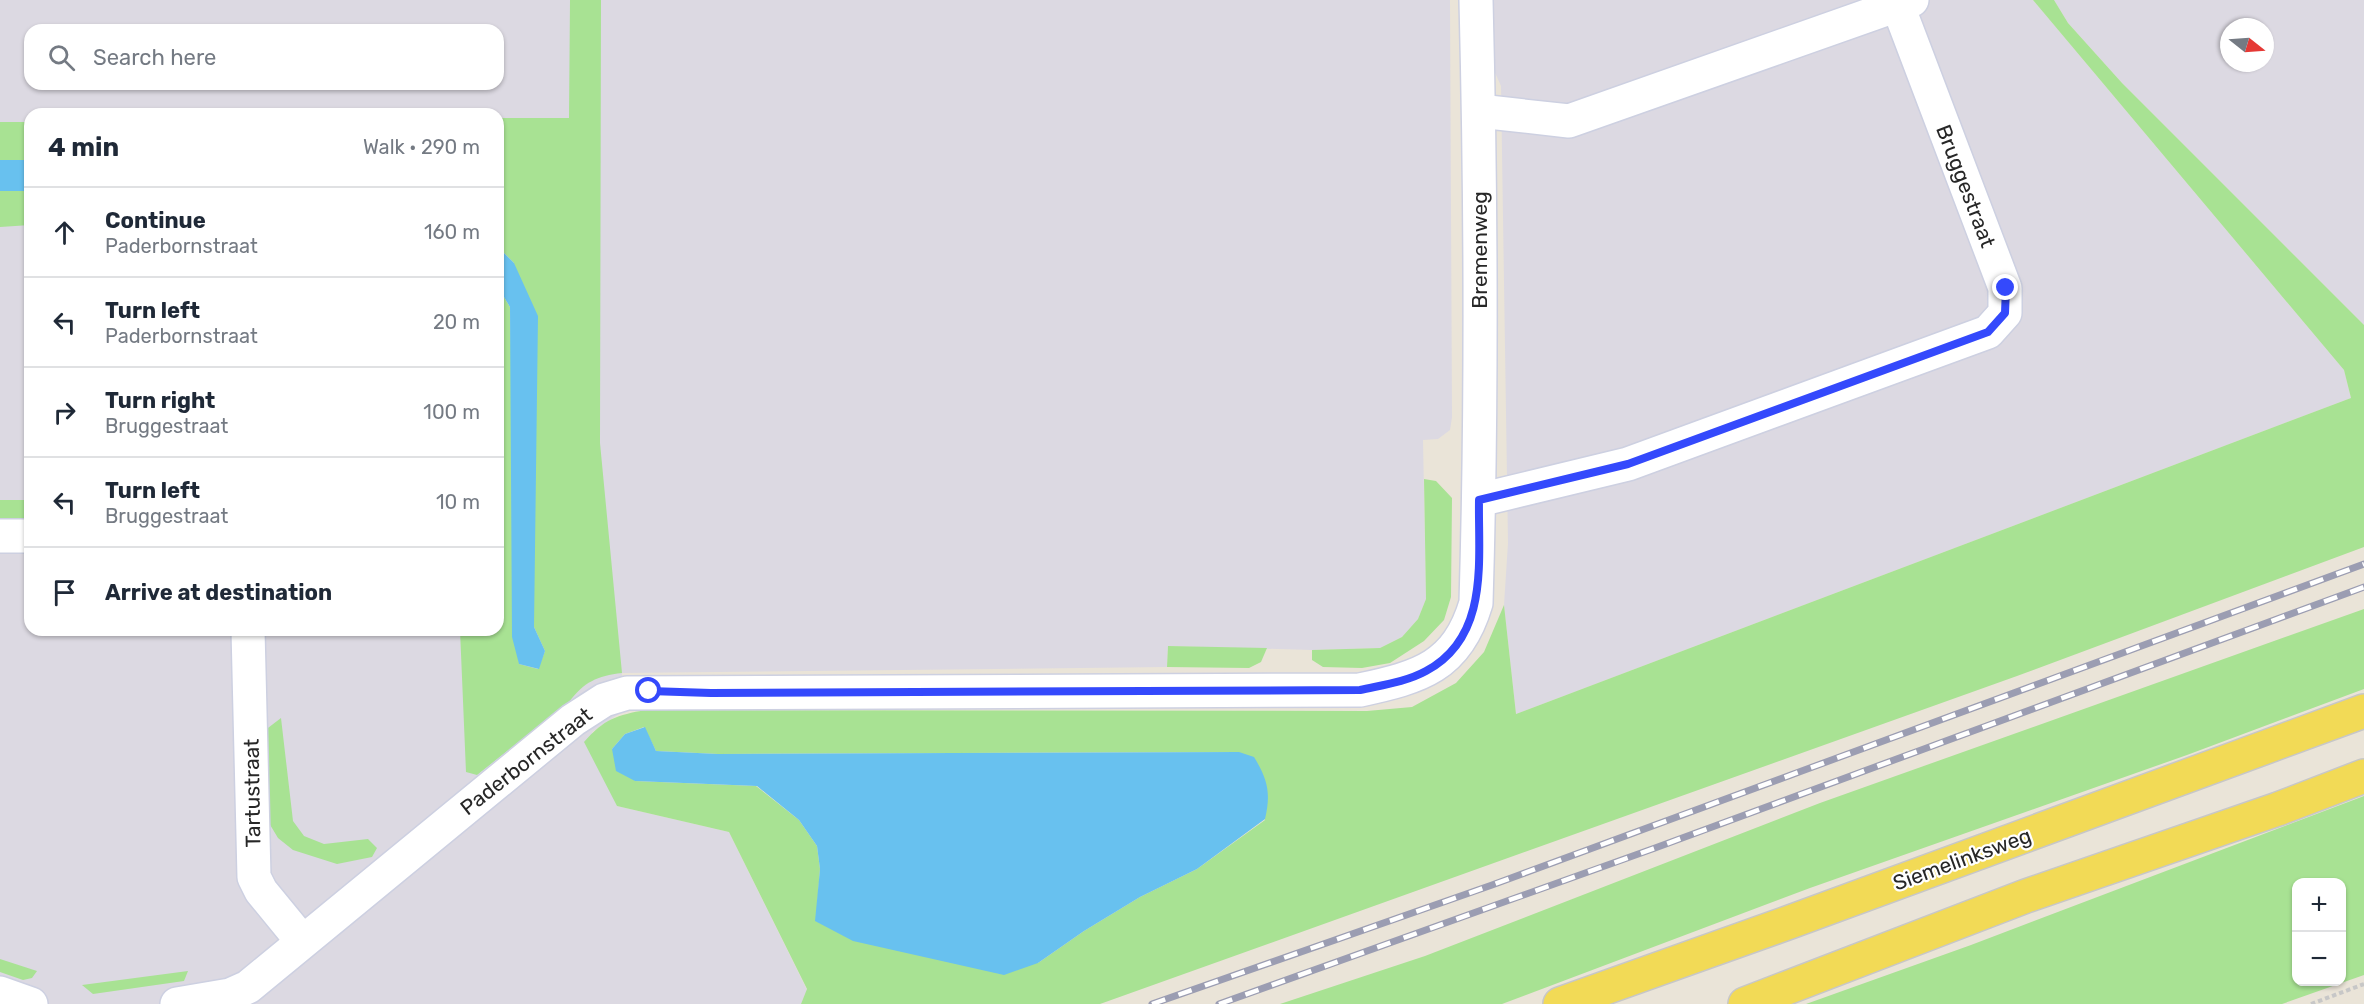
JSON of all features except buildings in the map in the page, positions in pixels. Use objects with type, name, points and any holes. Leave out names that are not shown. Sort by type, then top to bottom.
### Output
[{"type":"main road","name":"Siemelinksweg","points":[[1560,1004],[2364,711]]},
{"type":"main road","points":[[1745,1004],[2026,896],[2278,809],[2364,776]]},
{"type":"street","name":"Bremenweg","points":[[1476,0],[1479,111],[1479,500]]},
{"type":"street","name":"Bruggestraat","points":[[1479,111],[1569,121],[1905,3],[2006,288],[2005,313],[1988,332],[1628,464],[1479,500]]},
{"type":"street","name":"Paderbornstraat","points":[[177,1004],[230,995],[248,987],[573,720],[604,700],[627,693],[1360,690],[1394,683],[1426,671],[1453,651],[1469,625],[1476,603],[1479,500]]},
{"type":"street","points":[[0,536],[24,536]]},
{"type":"street","name":"Tartustraat","points":[[248,636],[254,877],[261,891],[302,941]]},
{"type":"street","points":[[0,993],[31,1004]]},
{"type":"path","points":[[2311,1004],[2364,984]]},
{"type":"shaded area","points":[[0,0],[1450,0],[1452,417],[1450,430],[1438,439],[1423,440],[1426,599],[1418,619],[1402,637],[1380,648],[1312,650],[1168,646],[1167,667],[622,673],[619,714],[592,732],[617,806],[729,832],[807,990],[801,1004],[0,1004]]},
{"type":"shaded area","points":[[1492,0],[2033,0],[2344,370],[2351,398],[1516,714],[1504,605],[1508,543],[1501,86],[1493,68]]},
{"type":"shaded area","points":[[2054,0],[2364,0],[2364,325],[2122,83],[2068,23]]},
{"type":"green space","points":[[570,0],[601,0],[600,443],[622,673],[598,678],[580,689],[569,702],[477,775],[466,772],[460,636],[504,636],[504,297],[510,307],[519,664],[538,669],[545,651],[534,627],[514,263],[504,253],[504,118],[569,118]]},
{"type":"green space","points":[[2033,0],[2054,0],[2068,23],[2122,83],[2364,325],[2364,547],[2017,676],[1100,1004],[801,1004],[807,989],[729,832],[617,806],[584,742],[598,728],[612,719],[646,710],[1367,711],[1412,707],[1456,683],[1484,652],[1504,605],[1516,714],[2351,398],[2344,370]],"holes":[[[644,727],[656,751],[718,754],[1239,752],[1265,820],[1197,869],[1140,897],[1084,931],[1038,963],[816,921],[820,869],[817,846],[799,820],[756,786],[635,781],[612,749],[625,734]]]},
{"type":"green space","points":[[0,122],[24,122],[24,160],[0,160]]},
{"type":"green space","points":[[0,191],[24,191],[24,225],[0,227]]},
{"type":"green space","points":[[1424,479],[1436,481],[1452,498],[1451,597],[1444,620],[1424,641],[1390,663],[1362,668],[1323,667],[1312,660],[1312,650],[1380,648],[1402,637],[1418,619],[1426,599]]},
{"type":"green space","points":[[0,500],[24,500],[24,519],[0,519]]},
{"type":"green space","points":[[2364,609],[2364,689],[2187,755],[1810,888],[1502,1004],[1280,1004],[1425,956],[1820,803]]},
{"type":"green space","points":[[1168,646],[1267,648],[1261,662],[1249,668],[1167,667]]},
{"type":"green space","points":[[281,718],[293,821],[304,836],[324,844],[368,839],[377,848],[372,857],[337,864],[293,850],[278,838],[266,818],[264,731]]},
{"type":"green space","points":[[2364,796],[2364,975],[2346,981],[2346,878],[2292,878],[2292,986],[2333,986],[2282,1004],[1806,1004],[1971,945]]},
{"type":"green space","points":[[0,959],[37,971],[32,978],[23,980],[0,972]]},
{"type":"green space","points":[[188,971],[184,981],[93,994],[82,985]]},
{"type":"water","points":[[0,160],[24,160],[24,191],[0,191]]},
{"type":"water","points":[[504,253],[514,263],[538,316],[534,627],[545,651],[539,669],[519,664],[512,637],[510,307],[504,297]]},
{"type":"water","points":[[645,727],[656,751],[718,754],[1239,752],[1254,757],[1262,773],[1268,794],[1267,810],[1265,819],[1197,869],[1140,897],[1084,931],[1038,963],[1004,975],[853,941],[815,921],[820,869],[817,846],[799,820],[757,786],[635,781],[616,771],[612,749],[625,734]]},
{"type":"railway","points":[[1152,1004],[1492,885],[2364,564]]},
{"type":"railway","points":[[1219,1004],[1655,848],[2364,587]]},
{"type":"route","points":[[649,691],[711,693],[1360,690],[1394,683],[1426,671],[1453,651],[1469,625],[1476,603],[1479,500],[1628,464],[1988,332],[2005,313],[2006,288]]}]
